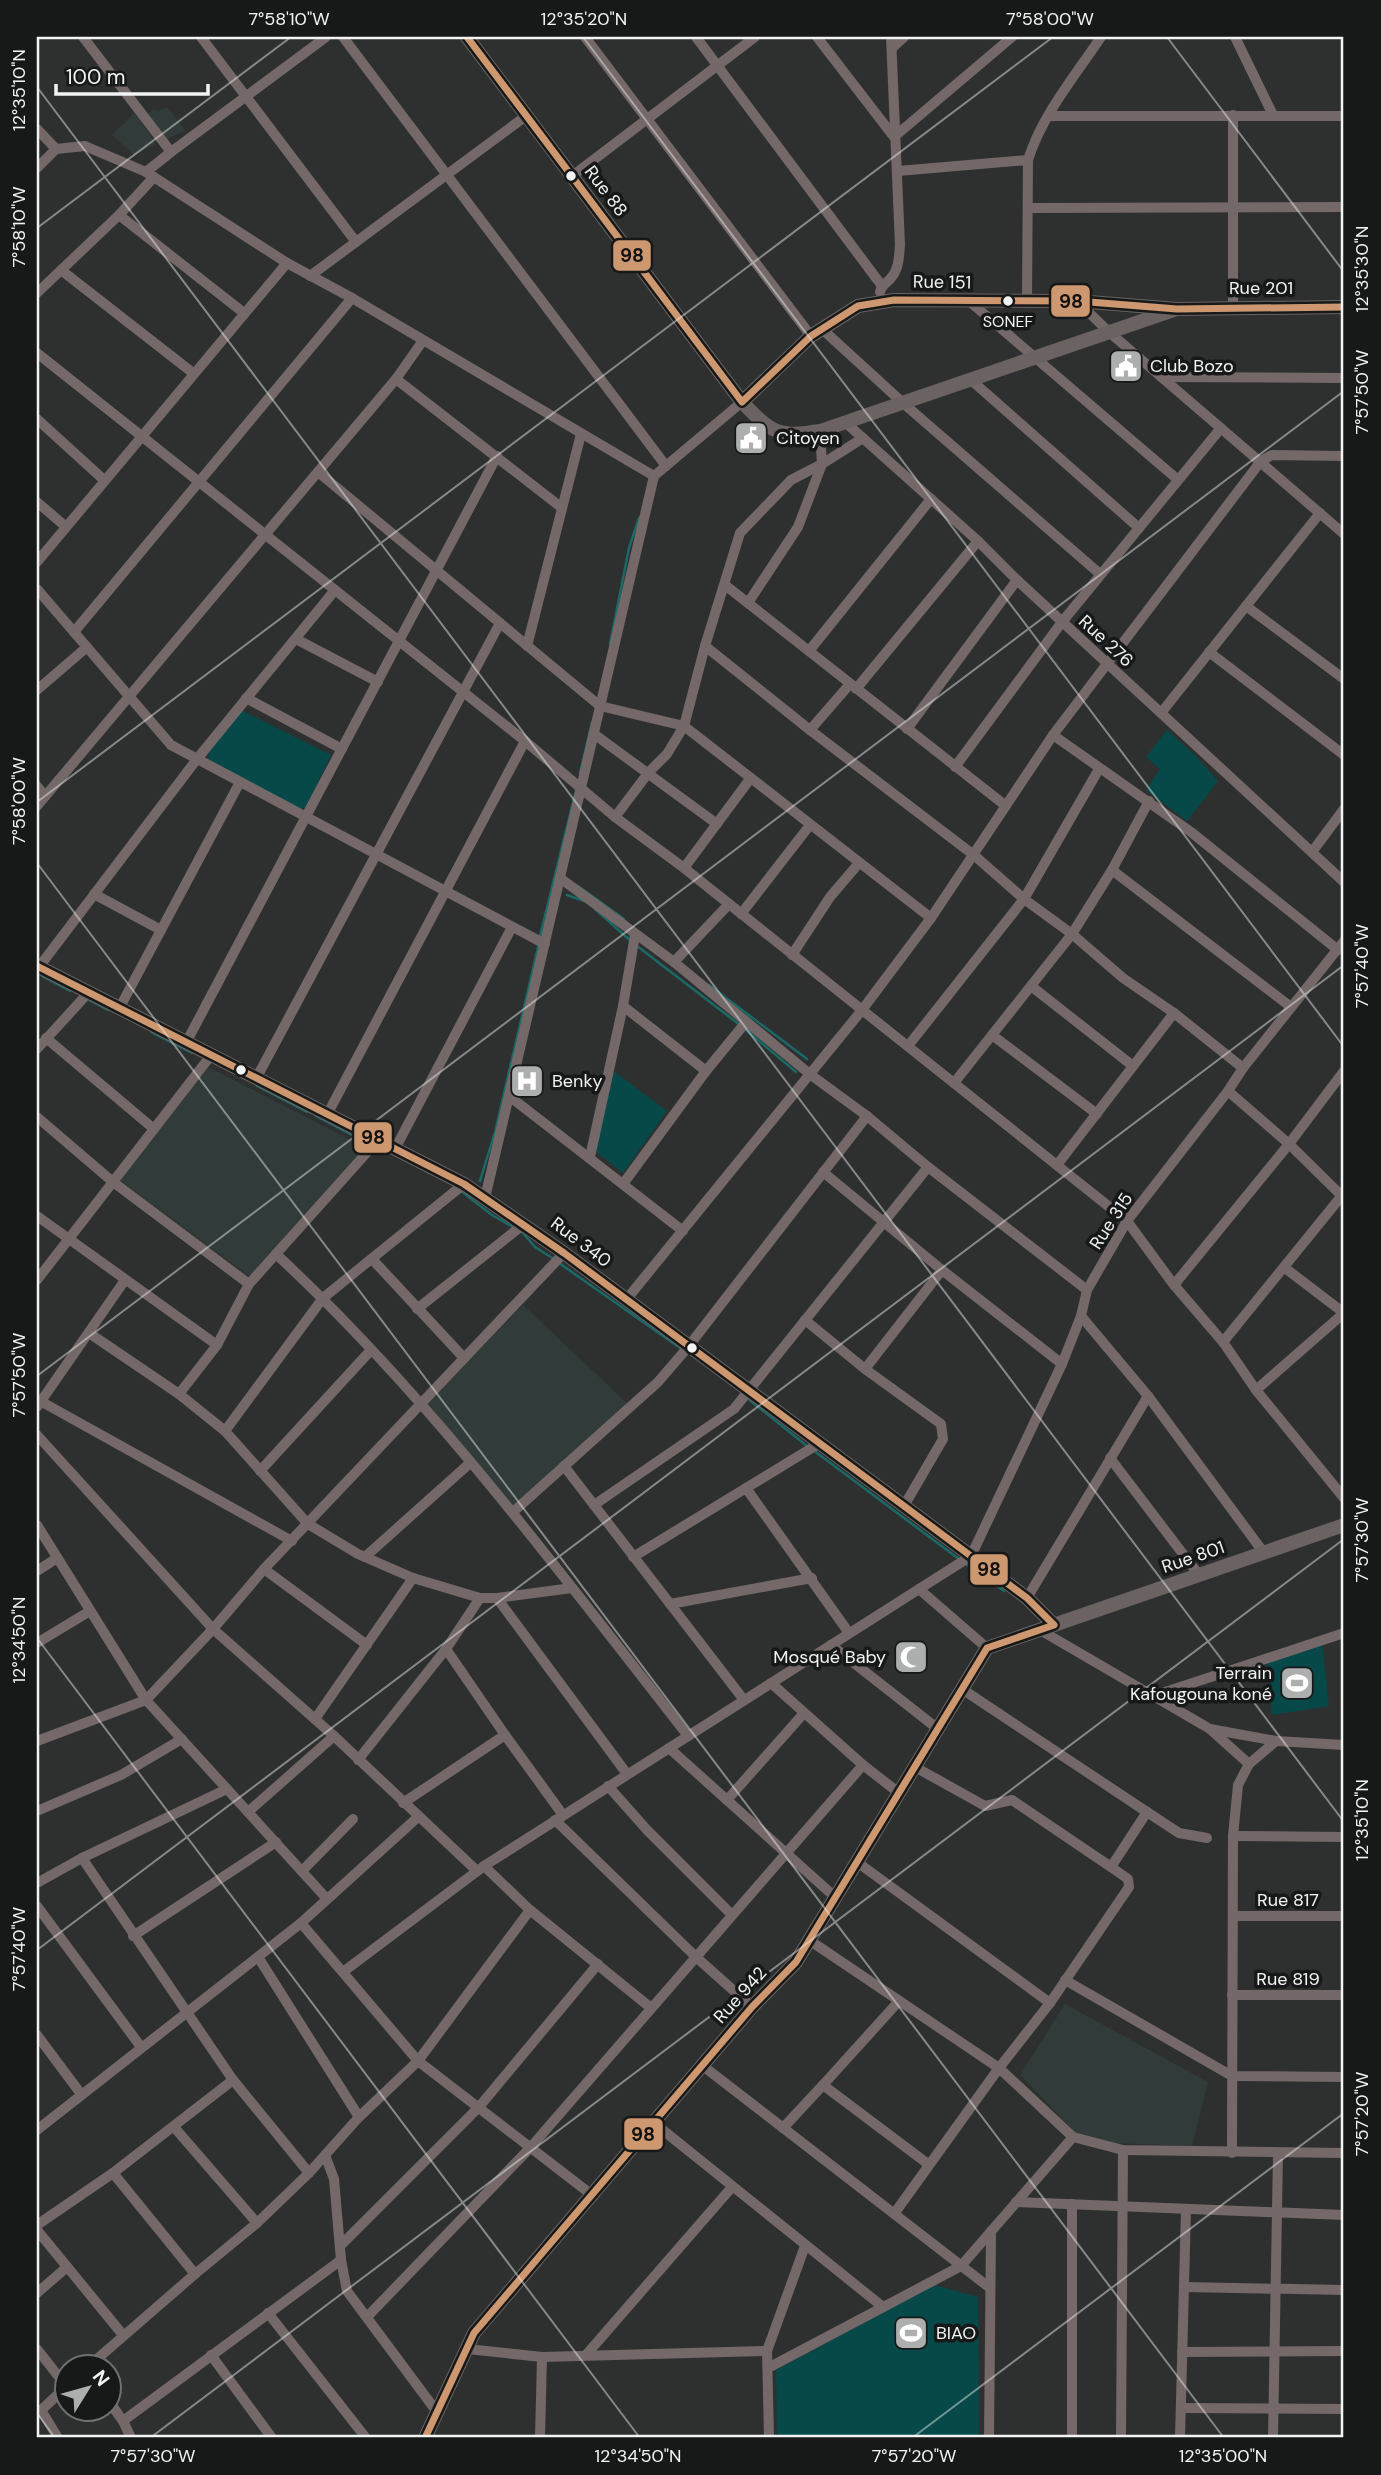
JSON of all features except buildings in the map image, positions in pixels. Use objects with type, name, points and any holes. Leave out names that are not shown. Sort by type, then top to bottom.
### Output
[{"type":"street","points":[[83,37],[171,152]]},
{"type":"street","points":[[201,37],[356,242]]},
{"type":"street","points":[[37,293],[119,215],[171,152],[326,37]]},
{"type":"street","points":[[343,37],[666,466]]},
{"type":"street","name":"Rue 88","points":[[467,37],[742,402],[765,427],[794,435],[820,431],[1177,309]]},
{"type":"street","points":[[585,37],[816,332],[903,402],[1100,574]]},
{"type":"street","points":[[695,37],[882,286]]},
{"type":"street","points":[[571,177],[755,37]]},
{"type":"street","points":[[817,37],[894,137]]},
{"type":"street","points":[[878,303],[882,286],[891,279],[898,266],[898,171],[894,137],[891,42],[904,37]]},
{"type":"street","points":[[894,137],[1012,37]]},
{"type":"street","points":[[1027,302],[1028,160],[1033,142],[1101,37]]},
{"type":"street","points":[[1235,37],[1273,115]]},
{"type":"street","points":[[1233,115],[1233,307]]},
{"type":"street","points":[[310,276],[526,116]]},
{"type":"street","points":[[1049,116],[1344,116]]},
{"type":"street","points":[[37,129],[56,149]]},
{"type":"street","points":[[37,169],[56,149],[85,146],[150,175],[287,263],[352,298],[422,342],[654,476]]},
{"type":"street","points":[[898,171],[1028,160]]},
{"type":"street","points":[[1028,208],[1344,207]]},
{"type":"street","points":[[119,215],[244,313]]},
{"type":"street","points":[[37,562],[287,263]]},
{"type":"street","points":[[61,270],[193,373]]},
{"type":"street","points":[[74,632],[352,298]]},
{"type":"street","name":"Rue 151","points":[[742,402],[816,332],[858,306],[894,300],[1077,301],[1177,309]]},
{"type":"street","points":[[969,301],[1177,480]]},
{"type":"street","points":[[1077,301],[1109,332],[1344,534]]},
{"type":"street","name":"Rue 201","points":[[1177,309],[1344,307]]},
{"type":"street","points":[[37,806],[396,379],[422,342]]},
{"type":"street","points":[[37,353],[525,741],[615,817],[684,868],[1127,1221],[1174,1285],[1223,1342],[1256,1390],[1344,1498]]},
{"type":"street","points":[[1161,377],[1344,378]]},
{"type":"street","points":[[396,379],[562,508]]},
{"type":"street","points":[[971,380],[1139,527]]},
{"type":"street","points":[[485,1198],[654,476],[742,402]]},
{"type":"street","points":[[37,419],[103,480]]},
{"type":"street","name":"Rue 276","points":[[846,423],[978,541],[1344,882]]},
{"type":"street","points":[[955,767],[1062,622],[1221,428]]},
{"type":"street","points":[[748,603],[798,527],[822,464],[820,431]]},
{"type":"street","points":[[527,646],[582,434]]},
{"type":"street","points":[[615,817],[649,772],[667,754],[684,726],[705,646],[740,533],[792,480],[863,438]]},
{"type":"street","points":[[626,1300],[862,1010],[975,856],[1053,735],[1261,461],[1272,455],[1344,456]]},
{"type":"street","points":[[187,1041],[497,456]]},
{"type":"street","points":[[318,472],[600,706],[684,726],[931,918]]},
{"type":"street","points":[[809,652],[931,499]]},
{"type":"street","points":[[37,502],[65,526]]},
{"type":"street","points":[[1161,713],[1320,513]]},
{"type":"street","points":[[810,730],[853,687],[978,541]]},
{"type":"street","points":[[906,729],[1017,580]]},
{"type":"street","points":[[725,585],[1006,806]]},
{"type":"street","points":[[37,589],[171,745],[545,944]]},
{"type":"street","points":[[38,966],[197,759],[335,590]]},
{"type":"street","points":[[1246,606],[1344,679]]},
{"type":"street","points":[[257,1077],[499,623]]},
{"type":"street","points":[[296,639],[377,682]]},
{"type":"street","points":[[705,646],[975,856],[1024,900],[1072,934],[1123,978],[1174,1013],[1243,1068]]},
{"type":"street","points":[[37,690],[87,647]]},
{"type":"street","points":[[1209,652],[1344,755]]},
{"type":"street","points":[[246,698],[342,749]]},
{"type":"street","points":[[594,734],[717,824]]},
{"type":"street","points":[[1053,735],[1149,801],[1341,946]]},
{"type":"street","points":[[328,1112],[525,741]]},
{"type":"street","points":[[908,1046],[1024,900],[1099,769]]},
{"type":"street","points":[[684,868],[750,779]]},
{"type":"street","points":[[120,1007],[240,782]]},
{"type":"street","points":[[37,786],[45,796]]},
{"type":"street","points":[[954,1083],[1072,934],[1112,870],[1149,801]]},
{"type":"street","points":[[1312,852],[1344,809]]},
{"type":"street","points":[[741,914],[810,824]]},
{"type":"street","points":[[792,954],[830,897],[859,863]]},
{"type":"street","points":[[1112,870],[1291,1007]]},
{"type":"street","points":[[560,878],[674,962],[811,1075],[1087,1290]]},
{"type":"street","points":[[94,894],[161,930]]},
{"type":"street","points":[[674,962],[729,904]]},
{"type":"street","points":[[396,1147],[512,927]]},
{"type":"street","points":[[590,1157],[623,1006],[635,935]]},
{"type":"street","name":"Rue 315","points":[[971,1556],[1062,1364],[1081,1316],[1087,1290],[1127,1221],[1243,1068],[1341,946]]},
{"type":"street","name":"Rue 340","points":[[38,966],[328,1112],[464,1184],[564,1253],[820,1443],[1027,1598],[1054,1625]]},
{"type":"street","points":[[1031,986],[1133,1066]]},
{"type":"street","points":[[37,1049],[89,992]]},
{"type":"street","points":[[623,1006],[706,1071]]},
{"type":"street","points":[[1057,1165],[1174,1013]]},
{"type":"street","points":[[623,1184],[706,1071],[746,1022]]},
{"type":"street","points":[[992,1035],[1097,1114]]},
{"type":"street","points":[[46,1038],[154,1129]]},
{"type":"street","points":[[37,1280],[212,1054]]},
{"type":"street","points":[[1174,1285],[1289,1144],[1344,1071]]},
{"type":"street","points":[[1223,1342],[1344,1196],[1228,1091]]},
{"type":"street","points":[[509,1096],[683,1231]]},
{"type":"street","points":[[513,1512],[658,1382],[867,1116]]},
{"type":"street","points":[[37,1117],[113,1182],[249,1284]]},
{"type":"street","points":[[178,1394],[217,1345],[249,1284],[379,1139]]},
{"type":"street","points":[[594,1505],[734,1409],[928,1167]]},
{"type":"street","points":[[823,1172],[1062,1364]]},
{"type":"street","points":[[225,1431],[323,1298],[464,1184]]},
{"type":"street","points":[[37,1216],[217,1345]]},
{"type":"street","points":[[417,1308],[524,1224]]},
{"type":"street","points":[[37,1741],[146,1700],[213,1629],[264,1569],[564,1253]]},
{"type":"street","points":[[276,1254],[323,1298],[371,1350],[513,1512],[688,1736]]},
{"type":"street","points":[[372,1259],[464,1358]]},
{"type":"street","points":[[1256,1390],[1344,1313],[1285,1268]]},
{"type":"street","points":[[865,1368],[942,1270]]},
{"type":"street","points":[[125,1280],[40,1404],[292,1541]]},
{"type":"street","points":[[1081,1316],[1148,1396],[1264,1553]]},
{"type":"street","points":[[805,1320],[941,1424],[943,1438],[904,1506]]},
{"type":"street","points":[[89,1332],[178,1394],[225,1431],[307,1524],[365,1557],[413,1577],[480,1598],[572,1588]]},
{"type":"street","points":[[260,1471],[371,1350]]},
{"type":"street","points":[[1027,1598],[1148,1396]]},
{"type":"street","points":[[37,1434],[213,1629],[315,1718],[418,1817],[651,2008]]},
{"type":"street","points":[[633,1557],[820,1443]]},
{"type":"street","points":[[1110,1458],[1199,1575]]},
{"type":"street","points":[[365,1557],[470,1463]]},
{"type":"street","points":[[564,1466],[744,1700]]},
{"type":"street","points":[[746,1489],[812,1577],[849,1633]]},
{"type":"street","points":[[37,1525],[146,1700],[327,1899]]},
{"type":"street","name":"Rue 801","points":[[987,1648],[1344,1525]]},
{"type":"street","points":[[343,1972],[480,1868],[971,1556]]},
{"type":"street","points":[[37,1571],[57,1558]]},
{"type":"street","points":[[264,1569],[367,1645]]},
{"type":"street","points":[[315,1718],[413,1577]]},
{"type":"street","points":[[670,1604],[812,1577]]},
{"type":"street","points":[[919,1589],[987,1648]]},
{"type":"street","points":[[358,1760],[446,1648],[480,1598]]},
{"type":"street","points":[[497,1598],[627,1774]]},
{"type":"street","points":[[37,1643],[90,1611]]},
{"type":"street","points":[[1040,1630],[1210,1729],[1249,1764]]},
{"type":"street","points":[[1153,1696],[1344,1633]]},
{"type":"street","points":[[831,1645],[938,1729]]},
{"type":"street","points":[[446,1648],[559,1818],[696,1957],[752,2007]]},
{"type":"street","name":"Rue 942","points":[[425,2438],[474,2333],[752,2007],[796,1962],[987,1648]]},
{"type":"street","points":[[771,1683],[863,1765],[899,1793]]},
{"type":"street","points":[[962,1689],[1179,1833],[1207,1838]]},
{"type":"street","points":[[727,1800],[804,1713]]},
{"type":"street","points":[[1210,1729],[1276,1741],[1344,1745]]},
{"type":"street","points":[[403,1803],[505,1735]]},
{"type":"street","points":[[248,1812],[334,1736]]},
{"type":"street","points":[[37,1811],[121,1775],[182,1739]]},
{"type":"street","points":[[1232,2153],[1233,1836],[1238,1785],[1249,1764],[1276,1741]]},
{"type":"street","points":[[669,1748],[835,1897]]},
{"type":"street","points":[[367,2317],[530,2148],[863,1765]]},
{"type":"street","points":[[894,2214],[999,2068],[1050,2003],[1130,1885],[1128,1879],[1012,1800],[985,1806],[915,1767]]},
{"type":"street","points":[[608,1786],[647,1830],[732,1915]]},
{"type":"street","points":[[37,1883],[82,1858],[227,1789]]},
{"type":"street","points":[[1111,1867],[1147,1812]]},
{"type":"street","points":[[37,2130],[300,1923],[418,1817]]},
{"type":"street","points":[[302,1871],[354,1819]]},
{"type":"street","points":[[1233,1836],[1344,1837]]},
{"type":"street","points":[[133,1936],[276,1842]]},
{"type":"street","points":[[82,1858],[233,2080],[309,2173]]},
{"type":"street","points":[[857,1862],[1050,2003]]},
{"type":"street","points":[[37,1906],[141,2047]]},
{"type":"street","points":[[105,2352],[257,2223],[309,2173],[359,2117],[418,2061],[530,1910]]},
{"type":"street","name":"Rue 817","points":[[1233,1916],[1344,1916]]},
{"type":"street","points":[[300,1923],[418,2061],[592,2195]]},
{"type":"street","points":[[809,1941],[999,2068],[1073,2137],[1123,2150],[1344,2153]]},
{"type":"street","points":[[258,1957],[359,2117]]},
{"type":"street","points":[[340,2246],[479,2108],[598,1964]]},
{"type":"street","points":[[1065,1980],[1232,2076],[1344,2077]]},
{"type":"street","name":"Rue 819","points":[[1232,1995],[1344,1995]]},
{"type":"street","points":[[783,2128],[899,2001]]},
{"type":"street","points":[[37,2035],[81,2094]]},
{"type":"street","points":[[703,2066],[990,2288]]},
{"type":"street","points":[[37,2225],[113,2173],[233,2080]]},
{"type":"street","points":[[823,2085],[929,2164]]},
{"type":"street","points":[[654,2123],[883,2307]]},
{"type":"street","points":[[174,2127],[257,2223]]},
{"type":"street","points":[[768,2368],[961,2266],[1073,2137]]},
{"type":"street","points":[[1121,2438],[1123,2150]]},
{"type":"street","points":[[1273,2438],[1278,2153]]},
{"type":"street","points":[[325,2155],[334,2179],[341,2260],[347,2291],[437,2412]]},
{"type":"street","points":[[113,2173],[195,2274]]},
{"type":"street","points":[[586,2355],[732,2187]]},
{"type":"street","points":[[1016,2202],[1344,2215]]},
{"type":"street","points":[[1072,2204],[1072,2438]]},
{"type":"street","points":[[1180,2438],[1186,2209]]},
{"type":"street","points":[[37,2230],[124,2335]]},
{"type":"street","points":[[989,2438],[991,2231]]},
{"type":"street","points":[[769,2438],[767,2351],[805,2246]]},
{"type":"street","points":[[131,2438],[123,2421],[341,2260]]},
{"type":"street","points":[[37,2293],[67,2267]]},
{"type":"street","points":[[1184,2287],[1344,2290]]},
{"type":"street","points":[[268,2314],[366,2438]]},
{"type":"street","points":[[37,2349],[52,2368]]},
{"type":"street","points":[[467,2349],[541,2357],[767,2351]]},
{"type":"street","points":[[1182,2352],[1344,2351]]},
{"type":"street","points":[[211,2355],[272,2438]]},
{"type":"street","points":[[540,2438],[541,2357]]},
{"type":"street","points":[[52,2399],[39,2412],[58,2438]]},
{"type":"street","points":[[1181,2408],[1344,2409]]},
{"type":"shaded area","points":[[167,107],[185,130],[164,141],[147,115],[154,109],[158,111]]},
{"type":"shaded area","points":[[135,113],[156,144],[134,155],[112,135]]},
{"type":"shaded area","points":[[241,710],[331,755],[306,807],[299,809],[209,761],[208,751]]},
{"type":"shaded area","points":[[1167,730],[1194,754],[1218,781],[1187,821],[1146,790],[1160,769],[1146,757]]},
{"type":"shaded area","points":[[208,1067],[365,1147],[249,1276],[120,1180]]},
{"type":"shaded area","points":[[611,1069],[667,1111],[623,1173],[595,1151]]},
{"type":"shaded area","points":[[523,1305],[628,1404],[510,1508],[425,1406]]},
{"type":"shaded area","name":"Terrain Kafougouna koné","points":[[1322,1641],[1329,1706],[1272,1715],[1266,1659]]},
{"type":"shaded area","points":[[1065,2004],[1208,2082],[1192,2146],[1109,2143],[1077,2134],[1020,2075]]},
{"type":"shaded area","name":"BIAO","points":[[934,2285],[978,2297],[979,2438],[777,2438],[776,2370]]},
{"type":"waterway","points":[[610,644],[629,548],[639,518]]},
{"type":"waterway","points":[[580,773],[592,722]]},
{"type":"waterway","points":[[540,936],[576,790]]},
{"type":"waterway","points":[[578,886],[624,919]]},
{"type":"waterway","points":[[567,895],[584,901]]},
{"type":"waterway","points":[[595,909],[632,942]]},
{"type":"waterway","points":[[480,1181],[495,1132],[539,943]]},
{"type":"waterway","points":[[637,946],[740,1025]]},
{"type":"waterway","points":[[42,976],[70,991]]},
{"type":"waterway","points":[[709,985],[807,1059]]},
{"type":"waterway","points":[[89,1000],[108,1010]]},
{"type":"waterway","points":[[745,1029],[796,1072]]},
{"type":"waterway","points":[[151,1032],[192,1053]]},
{"type":"waterway","points":[[257,1086],[307,1112]]},
{"type":"waterway","points":[[316,1116],[369,1144]]},
{"type":"waterway","points":[[461,1191],[513,1227]]},
{"type":"waterway","points":[[522,1232],[535,1247],[554,1259]]},
{"type":"waterway","points":[[559,1263],[683,1350]]},
{"type":"waterway","points":[[747,1398],[807,1446]]},
{"type":"waterway","points":[[813,1450],[959,1559]]},
{"type":"waterway","points":[[964,1563],[1004,1591]]},
{"type":"transit line","name":"98","points":[[467,37],[742,402],[811,336],[858,306],[894,300],[1077,301],[1177,309],[1344,307]]},
{"type":"transit line","name":"98","points":[[37,966],[464,1184],[564,1253],[904,1506],[1027,1598],[1054,1625],[987,1648],[796,1962],[752,2007],[474,2333],[425,2438]]},
{"type":"place","name":"SONEF","points":[[1008,301]]},
{"type":"place","name":"Club Bozo","points":[[1126,366]]},
{"type":"place","name":"Citoyen","points":[[751,438]]},
{"type":"place","name":"Benky","points":[[527,1081]]},
{"type":"place","name":"Mosqué Baby","points":[[911,1657]]},
{"type":"place","name":"Terrain Kafougouna koné","points":[[1297,1683]]},
{"type":"place","name":"BIAO","points":[[911,2333]]}]
